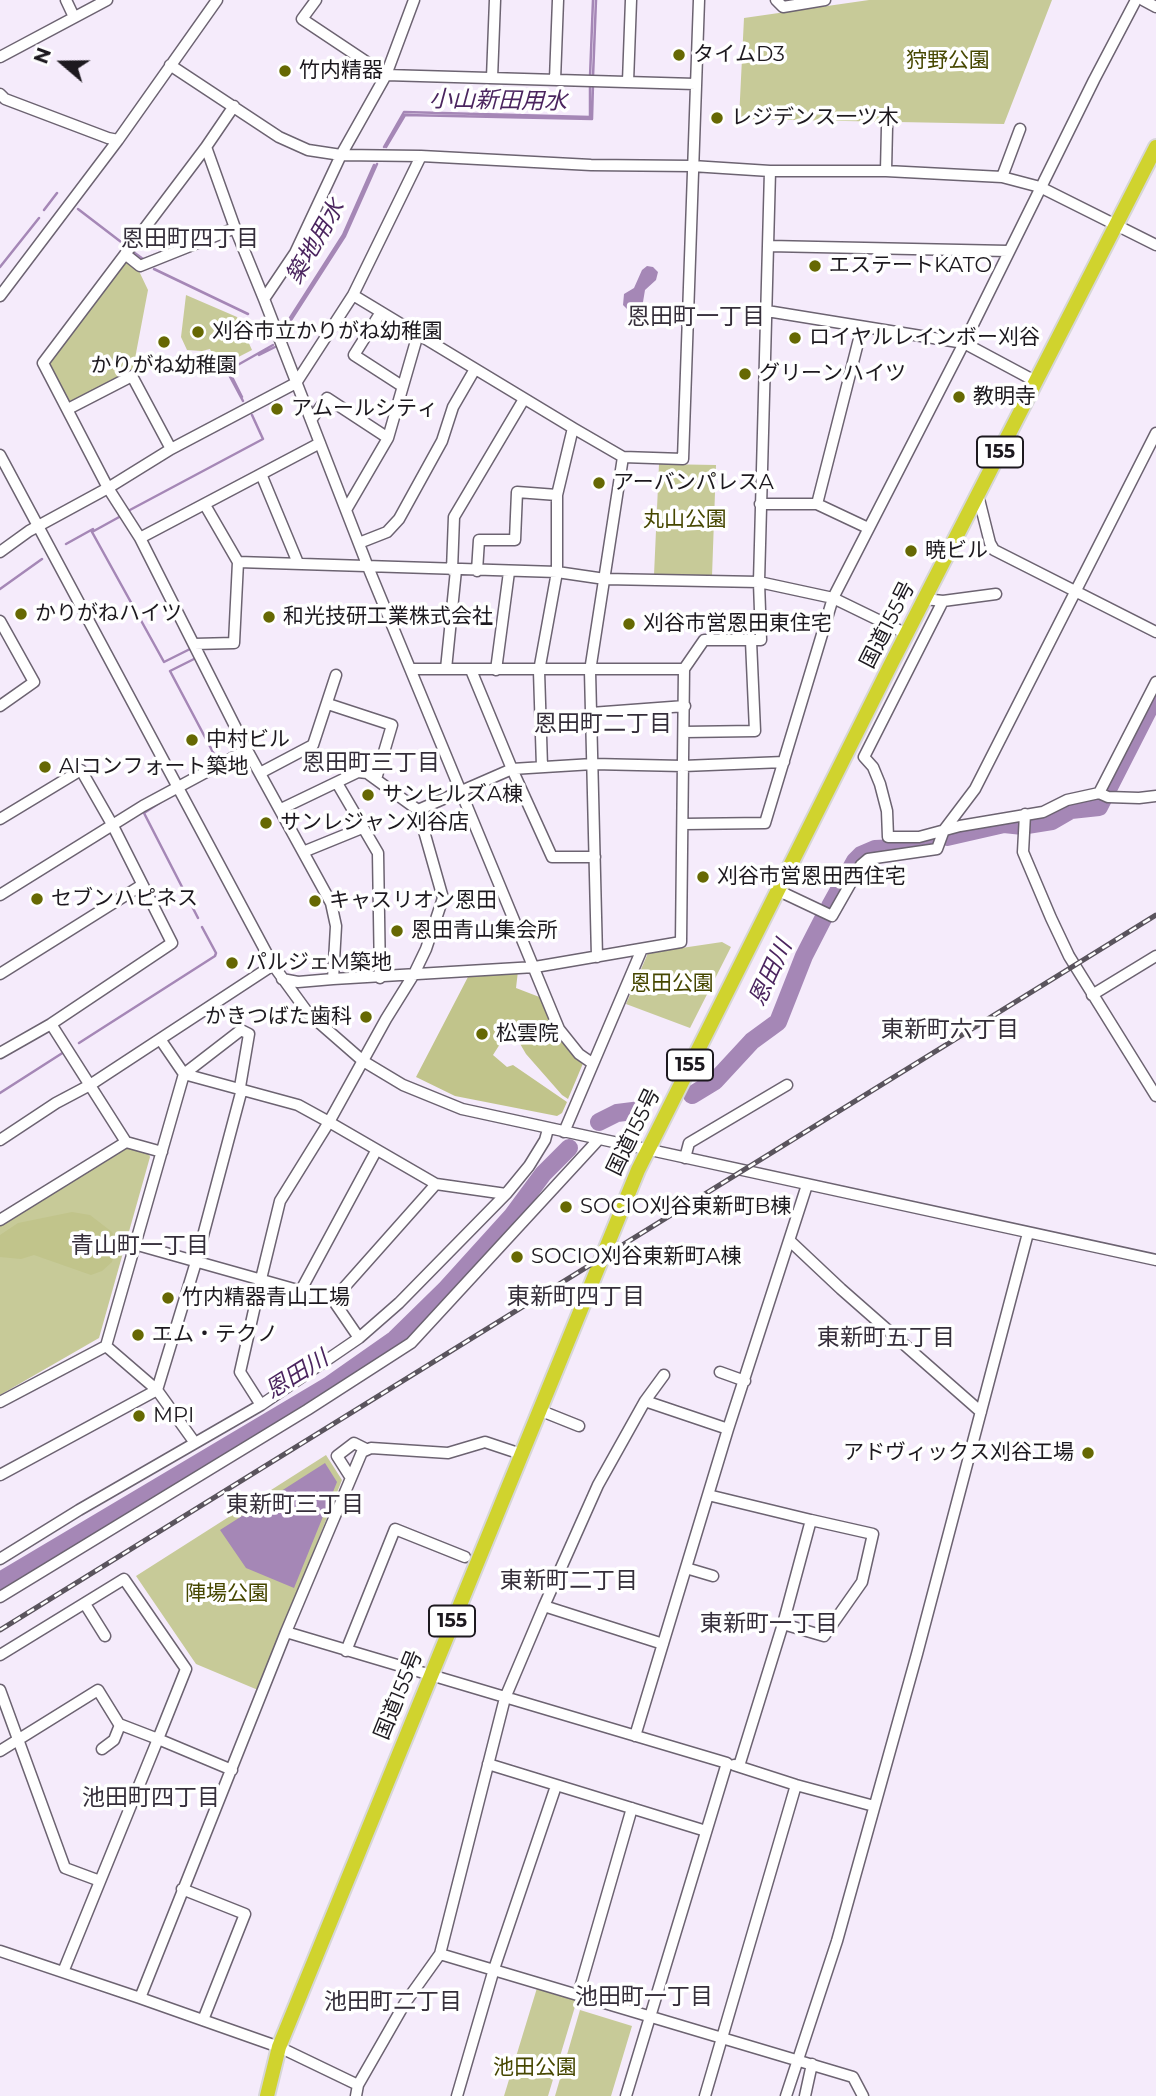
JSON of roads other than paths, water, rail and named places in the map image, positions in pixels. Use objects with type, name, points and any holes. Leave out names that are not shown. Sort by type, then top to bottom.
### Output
[{"type":"highway","name":"国道155号","points":[[267,2096],[279,2047],[429,1676],[648,1150],[777,890],[1156,146]]},
{"type":"street","points":[[66,0],[74,17]]},
{"type":"street","points":[[0,57],[107,0]]},
{"type":"street","points":[[0,296],[118,140],[217,0]]},
{"type":"street","points":[[316,0],[302,19],[386,75],[695,84]]},
{"type":"street","points":[[264,299],[295,253],[341,155],[386,75],[414,0]]},
{"type":"street","points":[[492,78],[495,0]]},
{"type":"street","points":[[555,80],[558,0]]},
{"type":"street","points":[[628,82],[631,0]]},
{"type":"street","points":[[353,295],[623,457],[683,459],[699,0]]},
{"type":"street","points":[[776,0],[783,7],[825,0]]},
{"type":"street","points":[[684,824],[765,823],[833,598],[1136,0]]},
{"type":"street","points":[[1143,0],[1156,7]]},
{"type":"street","points":[[170,65],[279,137],[308,150],[341,155],[421,156],[591,165],[692,166],[770,171],[886,171],[1002,177],[1041,187],[1156,245]]},
{"type":"street","points":[[0,94],[5,99],[118,140]]},
{"type":"street","points":[[234,106],[44,363],[108,488],[140,538],[247,750],[331,903],[336,926],[332,979]]},
{"type":"street","points":[[886,171],[887,127]]},
{"type":"street","points":[[1002,177],[1020,129]]},
{"type":"street","points":[[206,146],[235,229],[368,567],[559,1028],[579,1054],[592,1063]]},
{"type":"street","points":[[0,552],[37,527],[171,449],[296,383],[353,295],[421,156]]},
{"type":"street","points":[[282,979],[298,982],[534,967],[681,942],[684,669],[704,640],[761,640],[760,504],[770,171]]},
{"type":"street","points":[[125,254],[140,266],[235,229]]},
{"type":"street","points":[[769,246],[1008,251]]},
{"type":"street","points":[[767,311],[964,344],[1035,381]]},
{"type":"street","points":[[382,312],[355,355],[402,386]]},
{"type":"street","points":[[817,504],[862,327]]},
{"type":"street","points":[[346,510],[388,438],[418,334]]},
{"type":"street","points":[[359,543],[387,532],[399,519],[442,441],[453,407],[475,369]]},
{"type":"street","points":[[68,409],[132,376],[171,449]]},
{"type":"street","points":[[311,421],[327,398],[388,438]]},
{"type":"street","points":[[446,669],[454,570],[454,517],[524,399]]},
{"type":"street","points":[[542,767],[539,671],[557,572],[557,495],[573,428]]},
{"type":"street","points":[[777,890],[832,916],[861,865],[868,859],[937,849],[944,830],[975,789],[1156,433]]},
{"type":"street","points":[[140,538],[320,443]]},
{"type":"street","points":[[0,455],[273,965],[308,1013],[363,1061],[403,1085],[470,1111],[1156,1260]]},
{"type":"street","points":[[597,957],[590,671],[623,457]]},
{"type":"street","points":[[261,474],[298,563]]},
{"type":"street","points":[[477,571],[479,540],[515,540],[517,492],[557,495]]},
{"type":"street","points":[[978,495],[994,550],[1156,632]]},
{"type":"street","points":[[760,504],[817,504],[868,528]]},
{"type":"street","points":[[194,644],[234,643],[238,562],[205,505]]},
{"type":"street","points":[[238,562],[557,572],[605,579],[759,582],[833,598],[907,634]]},
{"type":"street","points":[[496,670],[509,572]]},
{"type":"street","points":[[925,599],[943,601],[996,594]]},
{"type":"street","points":[[943,601],[864,757],[873,767],[880,784],[887,811],[888,837],[919,837],[1043,812],[1067,800],[1102,795],[1156,796]]},
{"type":"street","points":[[0,706],[34,682],[1,626]]},
{"type":"street","points":[[684,732],[755,731],[751,641]]},
{"type":"street","points":[[411,669],[684,669]]},
{"type":"street","points":[[471,670],[552,857],[595,857]]},
{"type":"street","points":[[260,773],[313,745],[336,676]]},
{"type":"street","points":[[1102,795],[1156,682]]},
{"type":"street","points":[[328,704],[392,726],[376,779]]},
{"type":"street","points":[[591,713],[685,706]]},
{"type":"street","points":[[0,895],[113,825],[247,750]]},
{"type":"street","points":[[418,810],[512,769],[593,764],[683,766],[784,762]]},
{"type":"street","points":[[0,819],[81,770],[113,825],[172,943],[51,1024],[0,1053]]},
{"type":"street","points":[[261,1405],[240,1372],[280,1201],[414,974],[426,949],[443,898],[418,810],[367,773],[358,772],[281,809]]},
{"type":"street","points":[[337,783],[378,853],[380,978]]},
{"type":"street","points":[[1025,814],[1023,852],[1069,956],[1156,1096]]},
{"type":"street","points":[[303,852],[362,828]]},
{"type":"street","points":[[0,975],[142,885]]},
{"type":"street","points":[[564,1132],[642,949]]},
{"type":"street","points":[[1092,995],[1156,956]]},
{"type":"street","points":[[0,1140],[56,1103],[90,1085],[273,965]]},
{"type":"street","points":[[51,1024],[126,1142],[162,1152]]},
{"type":"street","points":[[0,1402],[106,1346],[184,1074],[241,1030],[249,1034],[241,1088],[196,1262],[157,1390],[0,1475]]},
{"type":"street","points":[[160,1039],[184,1074],[298,1105],[436,1184],[506,1194]]},
{"type":"street","points":[[685,1158],[689,1143],[787,1085]]},
{"type":"street","points":[[0,1559],[261,1405],[359,1338],[408,1294],[506,1194],[529,1167],[545,1140],[548,1129]]},
{"type":"street","points":[[0,1597],[307,1410],[411,1343],[599,1139]]},
{"type":"street","points":[[0,1220],[126,1142]]},
{"type":"street","points":[[301,1290],[376,1151]]},
{"type":"street","points":[[333,1300],[436,1184]]},
{"type":"street","points":[[635,1736],[728,1429],[807,1185]]},
{"type":"street","points":[[786,2096],[837,1941],[1028,1233]]},
{"type":"street","points":[[790,1241],[981,1412]]},
{"type":"street","points":[[134,1244],[333,1300],[359,1338]]},
{"type":"street","points":[[106,1346],[157,1390],[195,1443]]},
{"type":"street","points":[[720,1372],[745,1381]]},
{"type":"street","points":[[0,1951],[279,2047],[357,2091],[405,2003],[440,1954],[505,1698],[598,1485],[645,1401],[664,1374]]},
{"type":"street","points":[[645,1401],[728,1429]]},
{"type":"street","points":[[539,1410],[579,1426]]},
{"type":"street","points":[[351,1478],[337,1456],[354,1443],[366,1450],[448,1453],[485,1442],[521,1454]]},
{"type":"street","points":[[139,1998],[286,1632],[362,1452],[366,1450]]},
{"type":"street","points":[[708,1495],[873,1534],[862,1582],[824,1636],[783,1624]]},
{"type":"street","points":[[739,1766],[783,1624],[811,1520]]},
{"type":"street","points":[[346,1651],[395,1529],[465,1557]]},
{"type":"street","points":[[686,1568],[713,1576]]},
{"type":"street","points":[[0,1655],[124,1578],[186,1669],[63,1972]]},
{"type":"street","points":[[85,1604],[105,1636]]},
{"type":"street","points":[[544,1606],[663,1644]]},
{"type":"street","points":[[286,1632],[874,1806]]},
{"type":"street","points":[[0,1690],[65,1868],[100,1881]]},
{"type":"street","points":[[0,1751],[98,1690],[120,1725],[232,1770]]},
{"type":"street","points":[[102,1749],[114,1740],[120,1725]]},
{"type":"street","points":[[626,2096],[727,1763]]},
{"type":"street","points":[[488,1764],[706,1830]]},
{"type":"street","points":[[705,2096],[796,1785]]},
{"type":"street","points":[[457,2096],[494,1969],[556,1786]]},
{"type":"street","points":[[578,1995],[632,1808]]},
{"type":"street","points":[[182,1889],[245,1913],[203,2020]]},
{"type":"street","points":[[440,1954],[853,2077],[863,2096]]},
{"type":"street","points":[[805,2096],[812,2064]]},
{"type":"waterway","name":"築地用水","points":[[590,77],[593,0]]},
{"type":"waterway","name":"築地用水","points":[[593,77],[596,0]]},
{"type":"waterway","name":"築地用水","points":[[384,147],[404,112],[590,117],[590,84]]},
{"type":"waterway","name":"築地用水","points":[[386,147],[405,115],[592,119],[593,84]]},
{"type":"waterway","name":"築地用水","points":[[282,334],[345,236],[377,164]]},
{"type":"waterway","name":"築地用水","points":[[281,332],[343,235],[374,165]]},
{"type":"waterway","name":"築地用水","points":[[44,210],[57,193]]},
{"type":"waterway","name":"築地用水","points":[[78,209],[125,245]]},
{"type":"waterway","name":"築地用水","points":[[0,267],[39,218]]},
{"type":"waterway","name":"築地用水","points":[[132,251],[143,259]]},
{"type":"waterway","name":"築地用水","points":[[154,269],[248,314]]},
{"type":"waterway","name":"小山新田用水","points":[[243,401],[227,371],[273,345]]},
{"type":"waterway","name":"小山新田用水","points":[[259,355],[275,347]]},
{"type":"waterway","name":"小山新田用水","points":[[232,370],[229,371],[242,397]]},
{"type":"waterway","name":"小山新田用水","points":[[128,511],[263,439],[252,415]]},
{"type":"waterway","name":"小山新田用水","points":[[121,516],[92,532],[164,662],[190,649]]},
{"type":"waterway","name":"築地用水","points":[[66,544],[93,529]]},
{"type":"waterway","name":"築地用水","points":[[0,589],[42,559]]},
{"type":"waterway","name":"小山新田用水","points":[[196,658],[170,671],[215,756]]},
{"type":"waterway","name":"恩田川","points":[[1027,825],[1052,821],[1071,810],[1099,807],[1156,695]]},
{"type":"waterway","name":"小山新田用水","points":[[164,800],[144,813],[198,918]]},
{"type":"waterway","name":"恩田川","points":[[947,837],[1004,824],[1023,826]]},
{"type":"waterway","name":"恩田川","points":[[830,906],[861,855],[875,849],[915,847],[935,841]]},
{"type":"waterway","name":"恩田川","points":[[692,1095],[715,1081],[752,1041],[778,1022],[804,956],[823,919]]},
{"type":"waterway","name":"小山新田用水","points":[[79,1043],[215,956],[216,953],[202,927]]},
{"type":"waterway","name":"小山新田用水","points":[[0,1093],[64,1052]]},
{"type":"waterway","name":"恩田川","points":[[599,1122],[617,1113],[641,1110]]},
{"type":"waterway","name":"恩田川","points":[[0,1581],[328,1386],[395,1339],[445,1290],[512,1216],[543,1174],[569,1148]]},
{"type":"railway","points":[[0,1630],[1156,915]]},
{"type":"place","name":"タイムD3","points":[[679,55]]},
{"type":"place","name":"竹内精器","points":[[285,71]]},
{"type":"place","name":"レジデンス一ツ木","points":[[717,118]]},
{"type":"place","name":"エステートKATO","points":[[815,266]]},
{"type":"place","name":"刈谷市立かりがね幼稚園","points":[[198,332]]},
{"type":"place","name":"ロイヤルレインボー刈谷","points":[[795,338]]},
{"type":"place","name":"かりがね幼稚園","points":[[164,342]]},
{"type":"place","name":"グリーンハイツ","points":[[745,374]]},
{"type":"place","name":"教明寺","points":[[959,397]]},
{"type":"place","name":"アムールシティ","points":[[277,409]]},
{"type":"place","name":"アーバンパレスA","points":[[599,483]]},
{"type":"place","name":"暁ビル","points":[[911,551]]},
{"type":"place","name":"かりがねハイツ","points":[[21,614]]},
{"type":"place","name":"和光技研工業株式会社","points":[[269,617]]},
{"type":"place","name":"刈谷市営恩田東住宅","points":[[629,624]]},
{"type":"place","name":"中村ビル","points":[[192,740]]},
{"type":"place","name":"AIコンフォート築地","points":[[45,767]]},
{"type":"place","name":"サンヒルズA棟","points":[[368,795]]},
{"type":"place","name":"サンレジャン刈谷店","points":[[266,823]]},
{"type":"place","name":"刈谷市営恩田西住宅","points":[[703,877]]},
{"type":"place","name":"セブンハピネス","points":[[37,899]]},
{"type":"place","name":"キャスリオン恩田","points":[[315,901]]},
{"type":"place","name":"恩田青山集会所","points":[[397,931]]},
{"type":"place","name":"パルジェM築地","points":[[232,963]]},
{"type":"place","name":"かきつばた歯科","points":[[366,1017]]},
{"type":"place","name":"松雲院","points":[[482,1034]]},
{"type":"place","name":"SOCIO刈谷東新町B棟","points":[[566,1207]]},
{"type":"place","name":"SOCIO刈谷東新町A棟","points":[[517,1257]]},
{"type":"place","name":"竹内精器青山工場","points":[[168,1298]]},
{"type":"place","name":"エム・テクノ","points":[[138,1335]]},
{"type":"place","name":"MPI","points":[[139,1416]]},
{"type":"place","name":"アドヴィックス刈谷工場","points":[[1088,1453]]},
{"type":"district","name":"恩田町四丁目","points":[[190,239]]},
{"type":"district","name":"恩田町一丁目","points":[[696,317]]},
{"type":"district","name":"恩田町二丁目","points":[[603,724]]},
{"type":"district","name":"恩田町三丁目","points":[[371,763]]},
{"type":"district","name":"東新町六丁目","points":[[950,1030]]},
{"type":"district","name":"青山町一丁目","points":[[140,1246]]},
{"type":"district","name":"東新町四丁目","points":[[576,1297]]},
{"type":"district","name":"東新町五丁目","points":[[886,1338]]},
{"type":"district","name":"東新町三丁目","points":[[295,1505]]},
{"type":"district","name":"東新町二丁目","points":[[569,1581]]},
{"type":"district","name":"東新町一丁目","points":[[769,1624]]},
{"type":"district","name":"池田町四丁目","points":[[151,1798]]},
{"type":"district","name":"池田町一丁目","points":[[644,1997]]},
{"type":"district","name":"池田町二丁目","points":[[393,2002]]},
{"type":"park label","name":"狩野公園","points":[[948,61]]},
{"type":"park label","name":"丸山公園","points":[[685,520]]},
{"type":"park label","name":"恩田公園","points":[[672,984]]},
{"type":"park label","name":"陣場公園","points":[[227,1594]]},
{"type":"park label","name":"池田公園","points":[[535,2068]]}]
